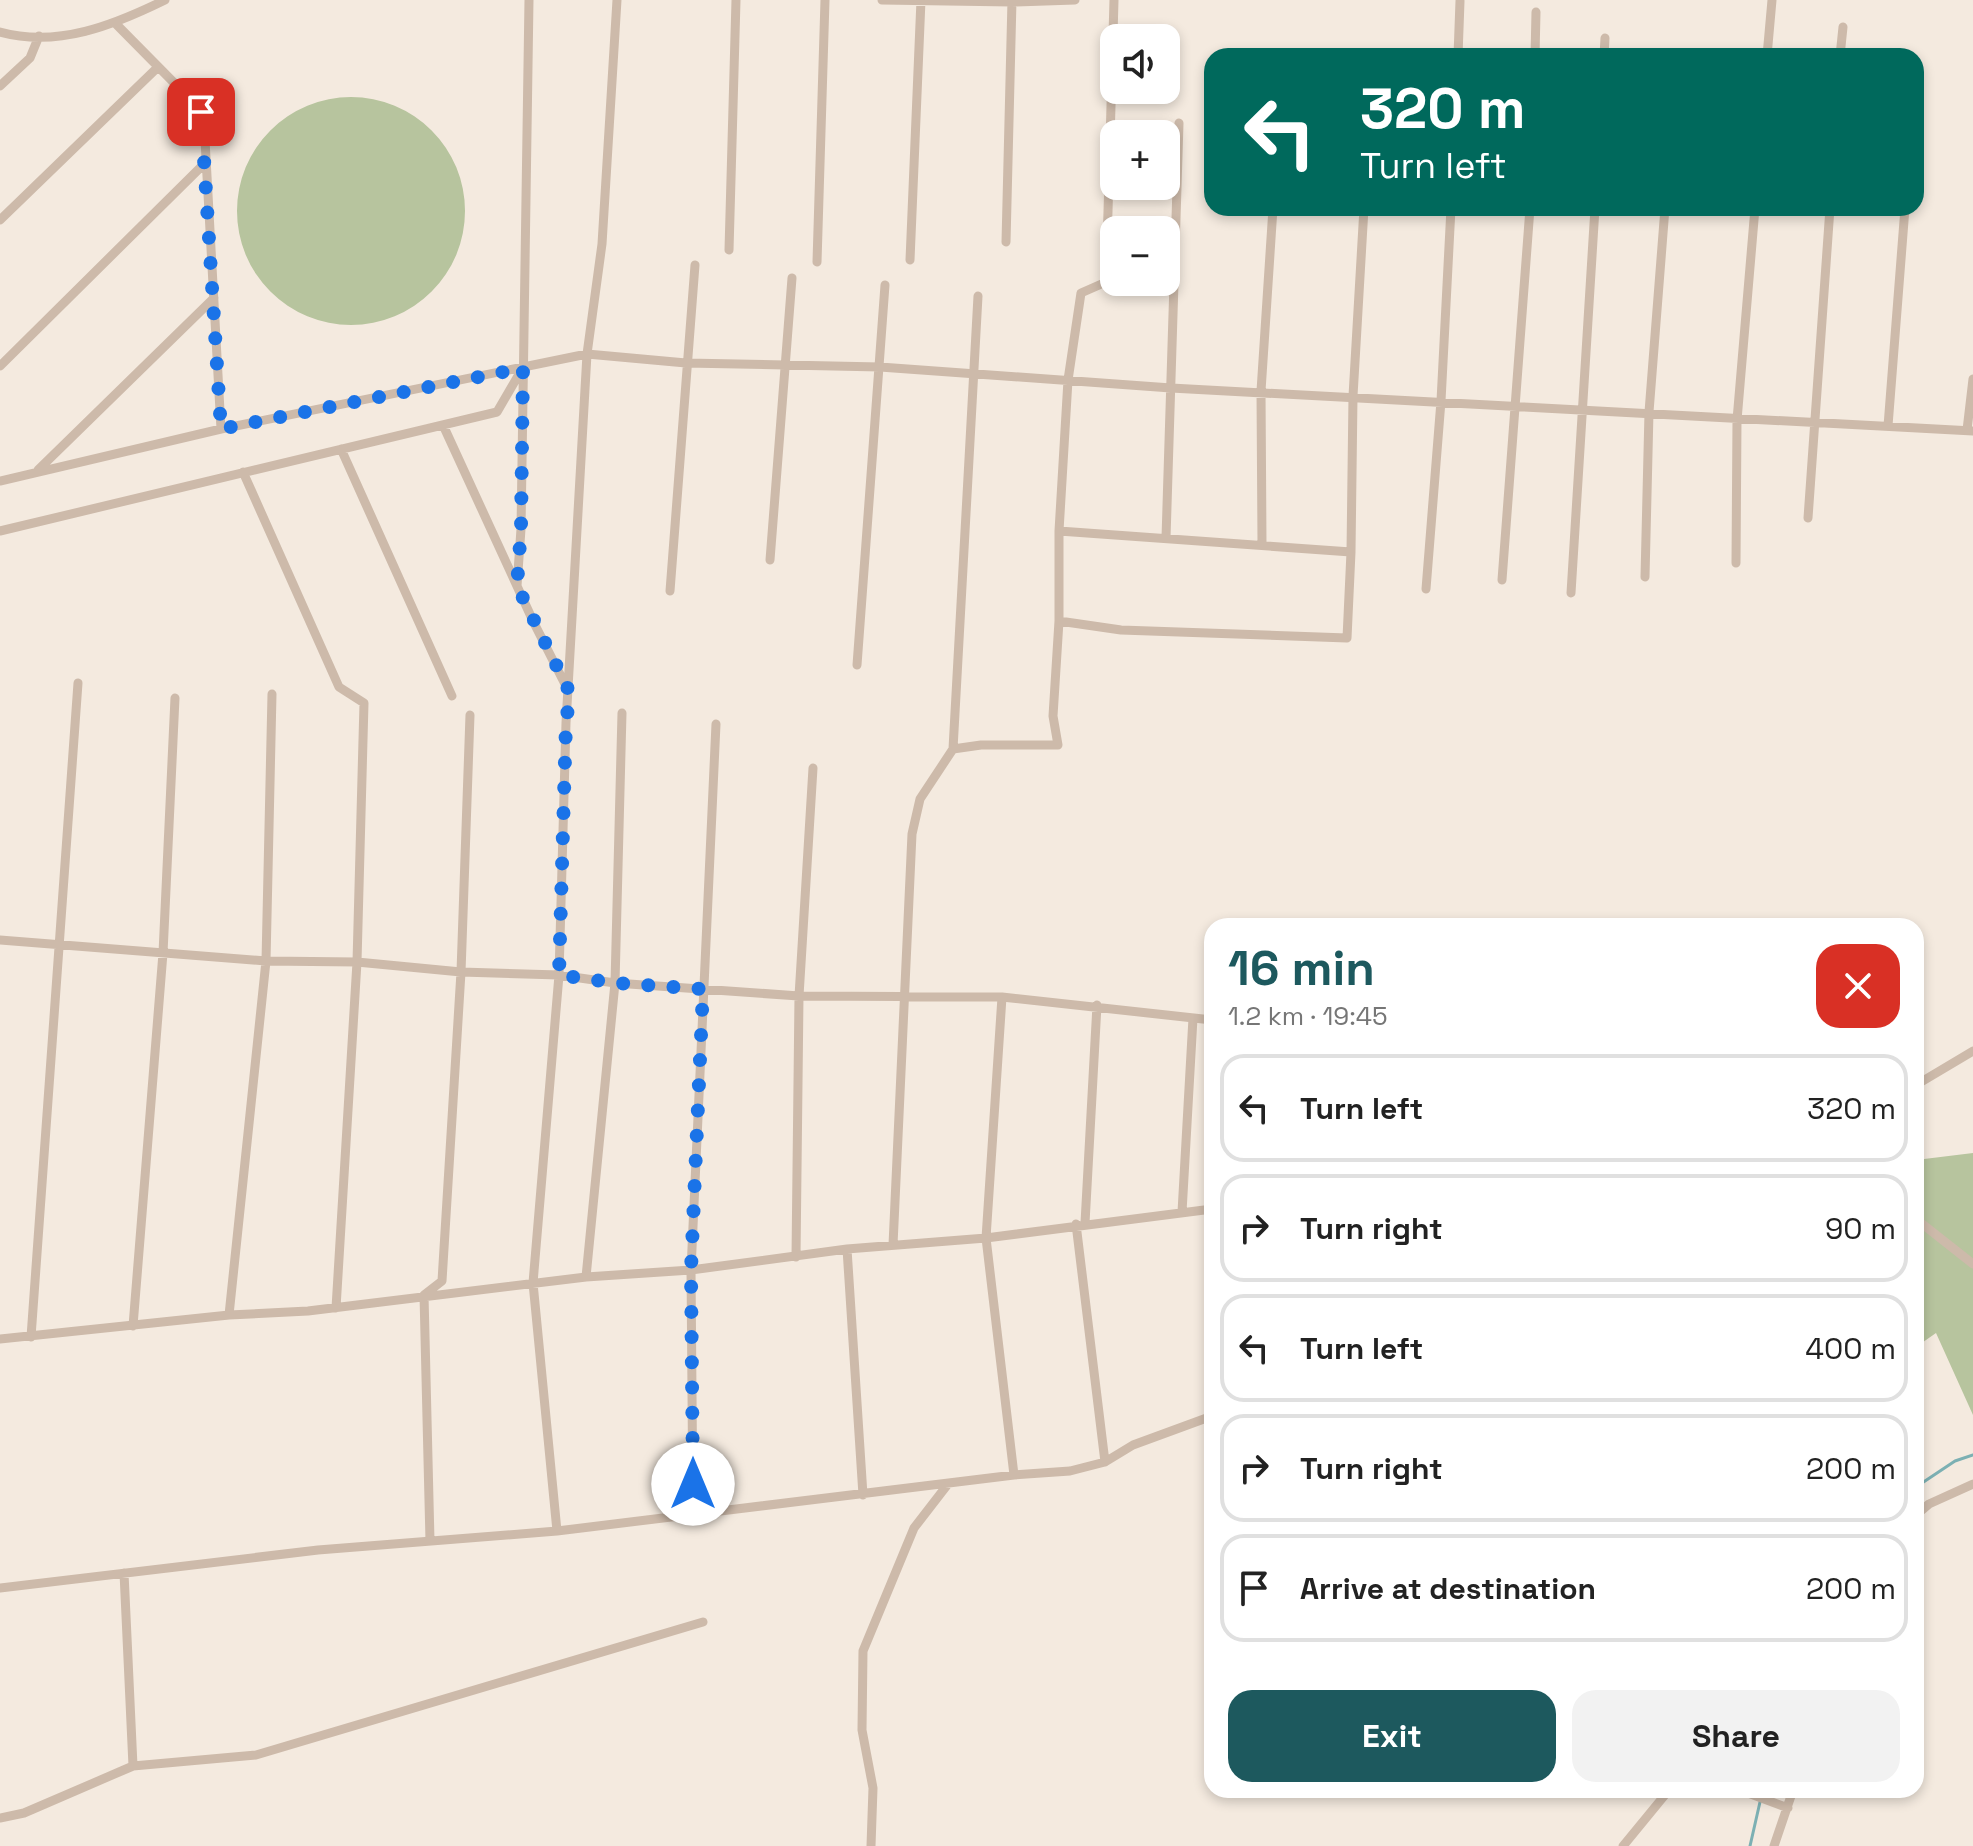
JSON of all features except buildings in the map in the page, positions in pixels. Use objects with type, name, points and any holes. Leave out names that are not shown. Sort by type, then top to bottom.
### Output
[{"type":"street","points":[[0,32],[57,38],[116,24],[165,0]]},
{"type":"street","points":[[517,586],[521,529],[529,0]]},
{"type":"street","points":[[557,1531],[533,1283],[559,975],[566,723],[587,354],[602,244],[617,0]]},
{"type":"street","points":[[729,250],[736,0]]},
{"type":"street","points":[[817,262],[825,0]]},
{"type":"street","points":[[882,0],[1075,0]]},
{"type":"street","points":[[953,749],[981,745],[1058,745],[1053,716],[1068,380],[1081,293],[1106,282],[1114,0]]},
{"type":"street","points":[[1768,48],[1772,0]]},
{"type":"street","points":[[910,260],[921,1]]},
{"type":"street","points":[[1006,242],[1012,1]]},
{"type":"street","points":[[1458,48],[1460,1]]},
{"type":"street","points":[[1535,48],[1536,12]]},
{"type":"street","points":[[116,24],[201,112],[221,429]]},
{"type":"street","points":[[1841,48],[1843,27]]},
{"type":"street","points":[[0,86],[30,58],[39,36]]},
{"type":"street","points":[[1604,48],[1605,38]]},
{"type":"street","points":[[0,220],[158,67]]},
{"type":"street","points":[[0,366],[206,162]]},
{"type":"street","points":[[1166,538],[1177,200]]},
{"type":"street","points":[[1262,544],[1261,391],[1272,216]]},
{"type":"street","points":[[1059,621],[1121,630],[1347,638],[1353,396],[1364,216]]},
{"type":"street","points":[[1426,589],[1441,401],[1451,216]]},
{"type":"street","points":[[1502,580],[1529,216]]},
{"type":"street","points":[[1571,593],[1594,216]]},
{"type":"street","points":[[1645,577],[1649,412],[1664,216]]},
{"type":"street","points":[[1736,563],[1737,420],[1754,216]]},
{"type":"street","points":[[1808,518],[1829,216]]},
{"type":"street","points":[[1888,426],[1904,216]]},
{"type":"street","points":[[670,591],[695,265]]},
{"type":"street","points":[[770,560],[792,278]]},
{"type":"street","points":[[857,665],[885,285]]},
{"type":"street","points":[[893,1245],[912,834],[920,799],[953,749],[978,296]]},
{"type":"street","points":[[35,473],[214,298]]},
{"type":"street","points":[[0,481],[221,429],[587,354],[686,363],[880,367],[1171,388],[1970,430],[1973,379]]},
{"type":"street","points":[[0,531],[497,412],[523,368]]},
{"type":"street","points":[[443,425],[570,693]]},
{"type":"street","points":[[341,449],[452,696]]},
{"type":"street","points":[[243,472],[339,687],[364,703],[357,962],[336,1308]]},
{"type":"street","points":[[1059,531],[1351,552]]},
{"type":"street","points":[[31,1337],[78,683]]},
{"type":"street","points":[[229,1315],[266,961],[272,694]]},
{"type":"street","points":[[133,1326],[163,953],[175,698]]},
{"type":"street","points":[[586,1277],[615,983],[622,713]]},
{"type":"street","points":[[424,1295],[442,1281],[461,972],[470,715]]},
{"type":"street","points":[[693,1515],[691,1270],[716,724]]},
{"type":"street","points":[[796,1257],[799,996],[813,768]]},
{"type":"street","points":[[0,940],[266,961],[357,962],[461,972],[559,975],[615,983],[799,996],[1002,997],[1097,1005],[1204,1019]]},
{"type":"street","points":[[1002,997],[986,1238],[1014,1475]]},
{"type":"street","points":[[1097,1005],[1081,1224],[1105,1462]]},
{"type":"street","points":[[1182,1212],[1193,1018]]},
{"type":"street","points":[[1924,1080],[1973,1051]]},
{"type":"street","points":[[0,1339],[229,1315],[336,1308],[586,1277],[691,1270],[847,1249],[986,1238],[1204,1210]]},
{"type":"street","points":[[1924,1225],[1973,1264]]},
{"type":"street","points":[[847,1249],[863,1495]]},
{"type":"street","points":[[424,1295],[430,1541]]},
{"type":"street","points":[[0,1588],[318,1550],[557,1531],[1014,1475],[1070,1471],[1105,1462],[1133,1445],[1204,1419]]},
{"type":"street","points":[[871,1846],[873,1788],[862,1730],[863,1651],[914,1528],[948,1484]]},
{"type":"street","points":[[1924,1508],[1973,1484]]},
{"type":"street","points":[[124,1573],[133,1766]]},
{"type":"street","points":[[0,1818],[24,1813],[133,1766],[256,1755],[703,1622]]},
{"type":"street","points":[[1623,1846],[1662,1798]]},
{"type":"street","points":[[1761,1798],[1788,1808]]},
{"type":"street","points":[[1774,1846],[1791,1798]]},
{"type":"green space","points":[[351,97],[394,106],[414,116],[431,131],[446,148],[456,168],[465,211],[456,254],[446,274],[431,291],[414,306],[394,316],[351,325],[308,316],[288,306],[271,291],[256,274],[246,254],[237,211],[246,168],[256,148],[271,131],[288,116],[308,106]]},
{"type":"green space","points":[[1973,1153],[1973,1415],[1936,1333],[1924,1341],[1924,1159]]},
{"type":"waterway","points":[[1924,1482],[1955,1461],[1973,1455]]},
{"type":"waterway","points":[[1750,1846],[1760,1802]]},
{"type":"route","points":[[201,112],[221,429],[523,368],[521,529],[517,586],[570,693],[566,723],[559,975],[615,983],[703,989],[691,1270],[693,1484]]}]
